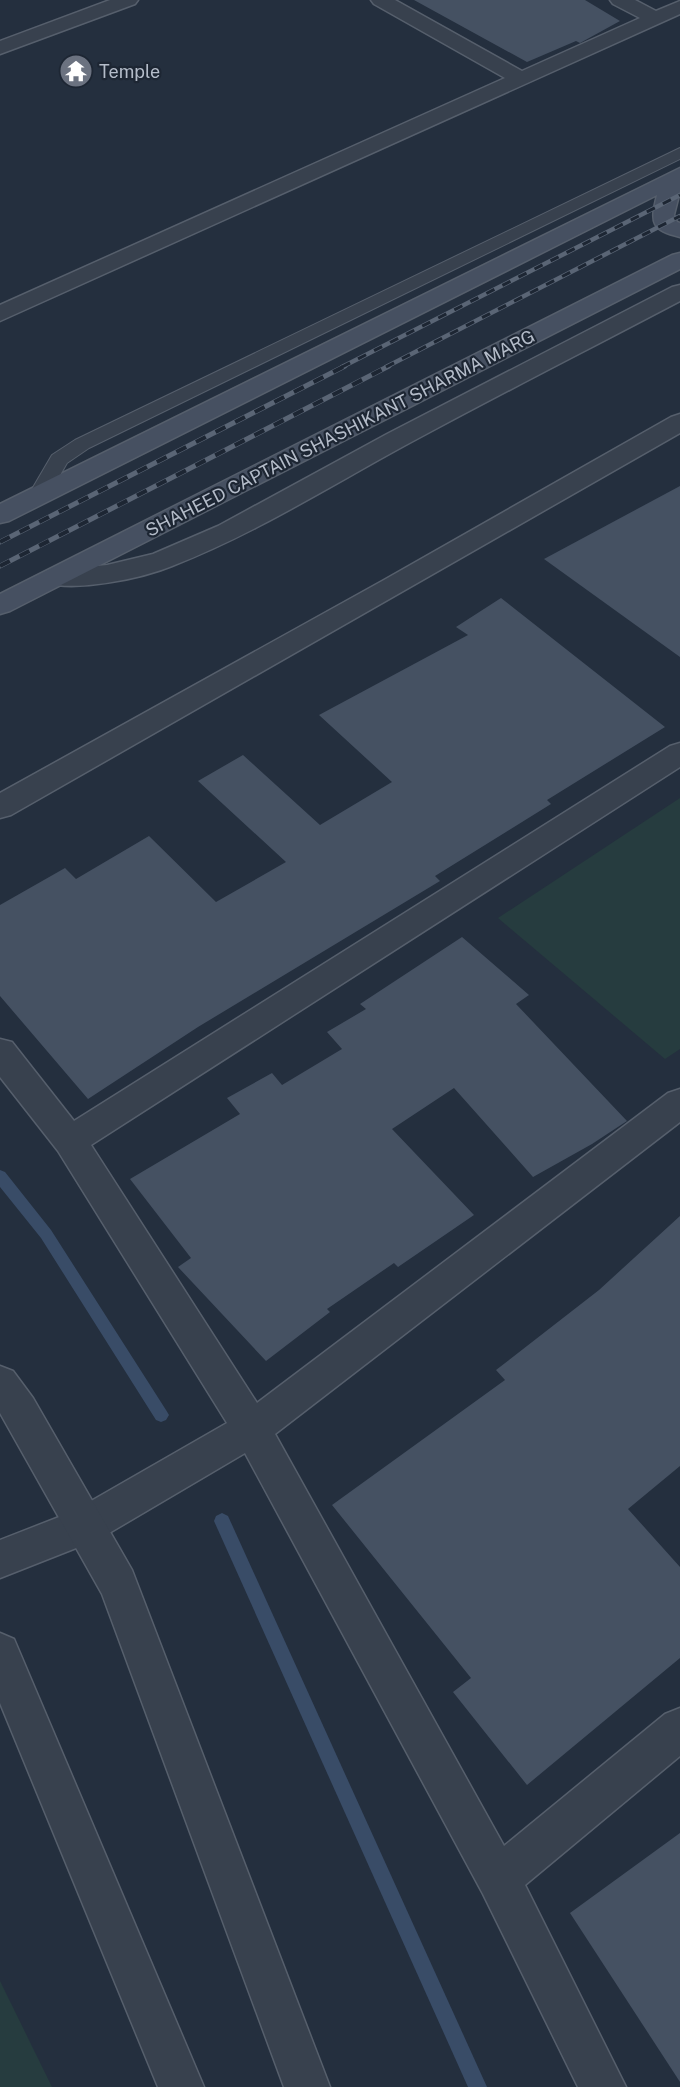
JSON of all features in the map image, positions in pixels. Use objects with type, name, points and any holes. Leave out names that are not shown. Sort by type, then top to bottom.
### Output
[{"type":"main road","points":[[0,515],[676,177]]},
{"type":"main road","points":[[676,177],[663,215],[667,226],[680,230]]},
{"type":"main road","name":"SHAHEED CAPTAIN SHASHIKANT SHARMA MARG","points":[[0,605],[680,260]]},
{"type":"street","points":[[3,43],[128,0]]},
{"type":"street","points":[[381,0],[520,78]]},
{"type":"street","points":[[620,0],[655,18]]},
{"type":"street","points":[[0,314],[680,7]]},
{"type":"street","points":[[57,577],[107,574],[161,561],[227,532],[396,440],[680,292]]},
{"type":"street","points":[[0,807],[394,586],[680,422]]},
{"type":"street","points":[[70,1141],[680,753]]},
{"type":"street","points":[[0,1052],[70,1141],[252,1429],[498,1879],[603,2087]]},
{"type":"street","points":[[0,1559],[85,1526],[252,1429],[680,1103]]},
{"type":"street","points":[[0,1383],[20,1410],[118,1584],[307,2087]]},
{"type":"street","points":[[0,1653],[181,2087]]},
{"type":"street","points":[[498,1879],[680,1729]]},
{"type":"lane","points":[[38,495],[59,459],[82,444],[680,153]]},
{"type":"green space","points":[[680,798],[680,1049],[665,1059],[498,918]]},
{"type":"green space","points":[[0,1981],[52,2087],[0,2087]]},
{"type":"building","points":[[414,0],[585,0],[620,21],[580,43],[576,41],[527,62]]},
{"type":"building","points":[[680,486],[680,657],[544,559]]},
{"type":"building","points":[[501,598],[665,727],[547,800],[551,804],[435,876],[440,881],[198,1027],[88,1099],[0,996],[0,905],[65,868],[76,879],[149,836],[216,902],[286,862],[198,781],[243,755],[320,825],[392,782],[319,715],[468,635],[456,627]]},
{"type":"building","points":[[462,937],[529,995],[516,1004],[627,1121],[592,1144],[533,1177],[454,1088],[392,1129],[474,1215],[398,1267],[394,1263],[327,1309],[330,1312],[266,1361],[178,1267],[191,1258],[130,1179],[240,1114],[227,1098],[272,1073],[282,1085],[342,1049],[327,1032],[366,1009],[360,1004]]},
{"type":"building","points":[[680,1216],[680,1466],[628,1509],[680,1567],[680,1658],[527,1785],[453,1692],[471,1678],[332,1505],[505,1380],[496,1370],[599,1290]]},
{"type":"building","points":[[680,1833],[680,2082],[570,1913]]},
{"type":"waterway","points":[[0,1176],[46,1234],[161,1415]]},
{"type":"waterway","points":[[222,1521],[478,2087]]},
{"type":"railway","points":[[342,367],[680,195]]},
{"type":"railway","points":[[386,367],[680,216]]},
{"type":"railway","points":[[0,542],[345,366]]},
{"type":"railway","points":[[0,566],[389,366]]},
{"type":"place","name":"Temple","points":[[76,71]]}]
